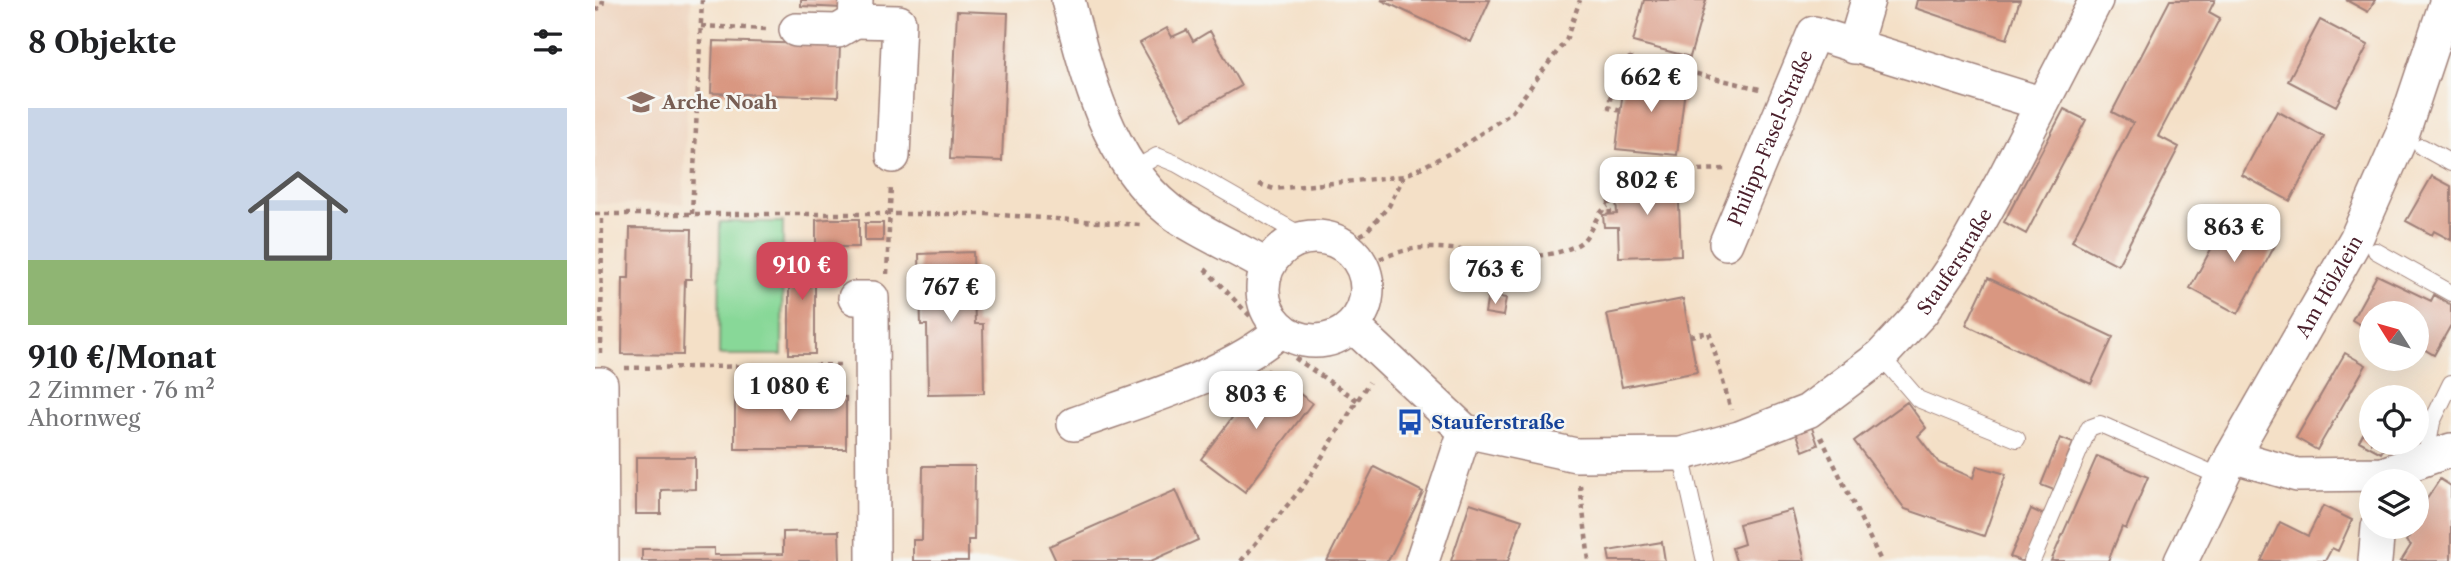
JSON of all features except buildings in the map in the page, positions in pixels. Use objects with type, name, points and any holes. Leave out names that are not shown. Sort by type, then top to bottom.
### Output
[{"type":"street","points":[[1068,0],[1080,51],[1103,118],[1133,170],[1169,210],[1267,266]]},
{"type":"street","points":[[1854,47],[1868,0]]},
{"type":"street","name":"Stauferstraße","points":[[1353,326],[1465,431],[1576,455],[1681,454],[1739,438],[1808,411],[1881,356],[1922,312],[1963,252],[2096,0]]},
{"type":"street","name":"Am Hölzlein","points":[[2181,561],[2227,467],[2356,239],[2402,135],[2447,0]]},
{"type":"street","points":[[796,30],[838,31],[855,10],[899,22],[893,156]]},
{"type":"street","name":"Philipp-Fasel-Straße","points":[[1726,243],[1814,33],[2040,103]]},
{"type":"street","points":[[1306,238],[1327,238],[1352,255],[1367,282],[1365,304],[1353,326],[1338,336],[1317,342],[1295,338],[1281,330],[1266,308],[1262,284],[1267,266],[1278,250],[1306,238]]},
{"type":"street","points":[[864,298],[873,365],[873,561]]},
{"type":"street","points":[[1074,424],[1166,390],[1258,351],[1281,330]]},
{"type":"street","points":[[599,379],[602,561]]},
{"type":"street","points":[[1422,561],[1465,431]]},
{"type":"street","points":[[2405,469],[2438,456]]},
{"type":"street","points":[[2227,467],[2297,475],[2359,476]]},
{"type":"street","points":[[2375,561],[2377,539]]},
{"type":"lane","points":[[2422,147],[2451,163]]},
{"type":"lane","points":[[1133,170],[1157,156],[1225,190],[1306,238]]},
{"type":"lane","points":[[2376,251],[2451,293]]},
{"type":"lane","points":[[1881,356],[1918,399],[2017,439]]},
{"type":"lane","points":[[2438,456],[2432,422],[2451,383]]},
{"type":"lane","points":[[2032,561],[2089,428],[2100,424],[2227,467]]},
{"type":"lane","points":[[1681,454],[1705,561]]},
{"type":"path","points":[[595,10],[602,7],[603,0]]},
{"type":"path","points":[[692,214],[702,0]]},
{"type":"path","points":[[1225,190],[1234,178],[1274,189],[1403,176],[1458,149],[1511,113],[1566,40],[1580,0]]},
{"type":"path","points":[[701,26],[796,30]]},
{"type":"path","points":[[1621,111],[1609,108],[1614,66],[1630,58],[1788,96]]},
{"type":"path","points":[[864,298],[888,272],[893,156]]},
{"type":"path","points":[[1610,215],[1607,179],[1617,173],[1758,167]]},
{"type":"path","points":[[1352,255],[1366,232],[1389,206],[1403,176]]},
{"type":"path","points":[[1352,255],[1423,248],[1506,257],[1554,253],[1578,245],[1594,226],[1598,212],[1608,206]]},
{"type":"path","points":[[595,214],[986,214],[1141,225],[1153,219]]},
{"type":"path","points":[[602,215],[599,379],[873,365]]},
{"type":"path","points":[[1690,336],[1709,332],[1739,438]]},
{"type":"path","points":[[1241,561],[1305,484],[1383,357]]},
{"type":"path","points":[[1808,411],[1881,561]]},
{"type":"path","points":[[1576,455],[1590,561]]},
{"type":"shaded area","name":"Arche Noah","points":[[595,0],[691,0],[683,204],[595,204]]},
{"type":"green space","points":[[720,222],[783,222],[782,355],[719,355]]},
{"type":"place","name":"Arche Noah","points":[[641,102]]},
{"type":"place","name":"Stauferstraße","points":[[1410,422]]}]
